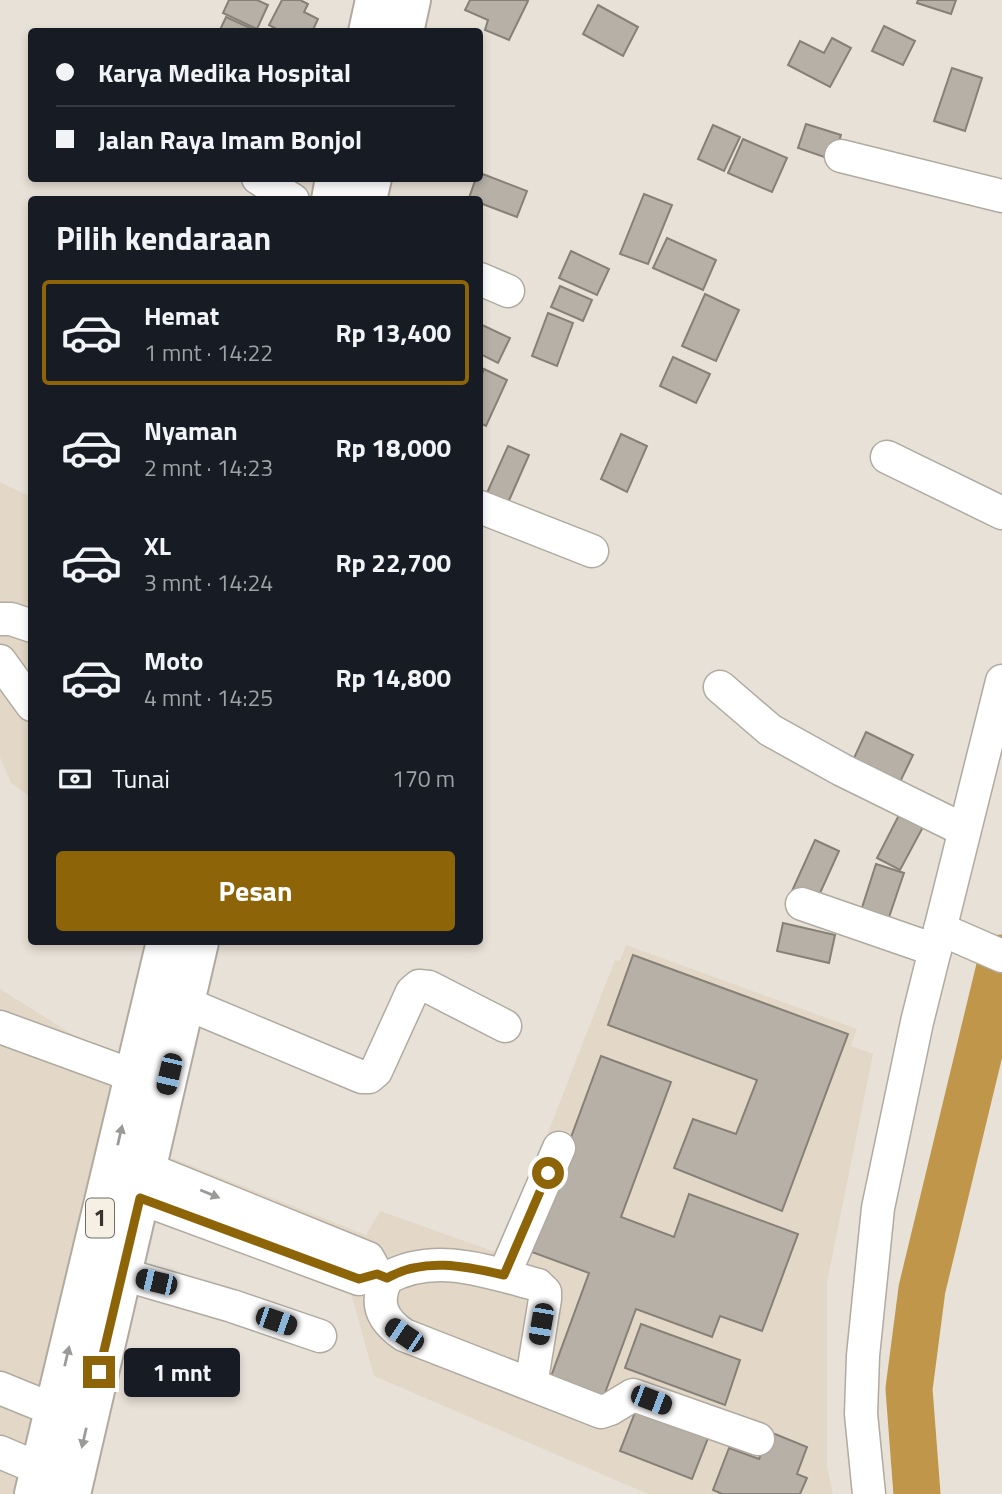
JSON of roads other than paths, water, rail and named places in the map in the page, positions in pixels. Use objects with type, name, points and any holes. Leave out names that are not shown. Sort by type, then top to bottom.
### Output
[{"type":"highway","points":[[369,28],[375,0]]},
{"type":"highway","points":[[405,28],[411,0]]},
{"type":"highway","name":"1","points":[[37,1481],[165,945]]},
{"type":"highway","name":"1","points":[[71,1494],[198,945]]},
{"type":"street","points":[[841,156],[1002,196]]},
{"type":"street","points":[[264,182],[287,196]]},
{"type":"street","points":[[887,457],[1002,513]]},
{"type":"street","points":[[483,509],[592,551]]},
{"type":"street","points":[[0,619],[11,619],[28,625]]},
{"type":"street","points":[[0,661],[28,700]]},
{"type":"street","points":[[869,1494],[861,1415],[863,1356],[878,1208],[937,939],[1002,681]]},
{"type":"street","points":[[720,687],[770,730],[842,770],[964,830]]},
{"type":"street","points":[[802,904],[992,951]]},
{"type":"street","points":[[185,1003],[362,1077],[369,1077],[376,1071],[412,992],[419,986],[429,987],[505,1026]]},
{"type":"street","points":[[0,1027],[134,1076]]},
{"type":"street","points":[[504,1275],[559,1148]]},
{"type":"street","points":[[143,1183],[368,1258],[382,1276],[380,1308],[388,1324],[404,1335],[529,1381],[601,1412],[633,1395],[758,1438]]},
{"type":"street","points":[[382,1276],[405,1268],[465,1266],[538,1285],[545,1292],[533,1374],[529,1381]]},
{"type":"street","points":[[122,1275],[232,1306],[320,1336]]},
{"type":"street","points":[[0,1388],[54,1409]]},
{"type":"street","points":[[0,1452],[37,1481]]},
{"type":"waterway","points":[[917,1494],[909,1389],[922,1289],[1002,958]]}]
